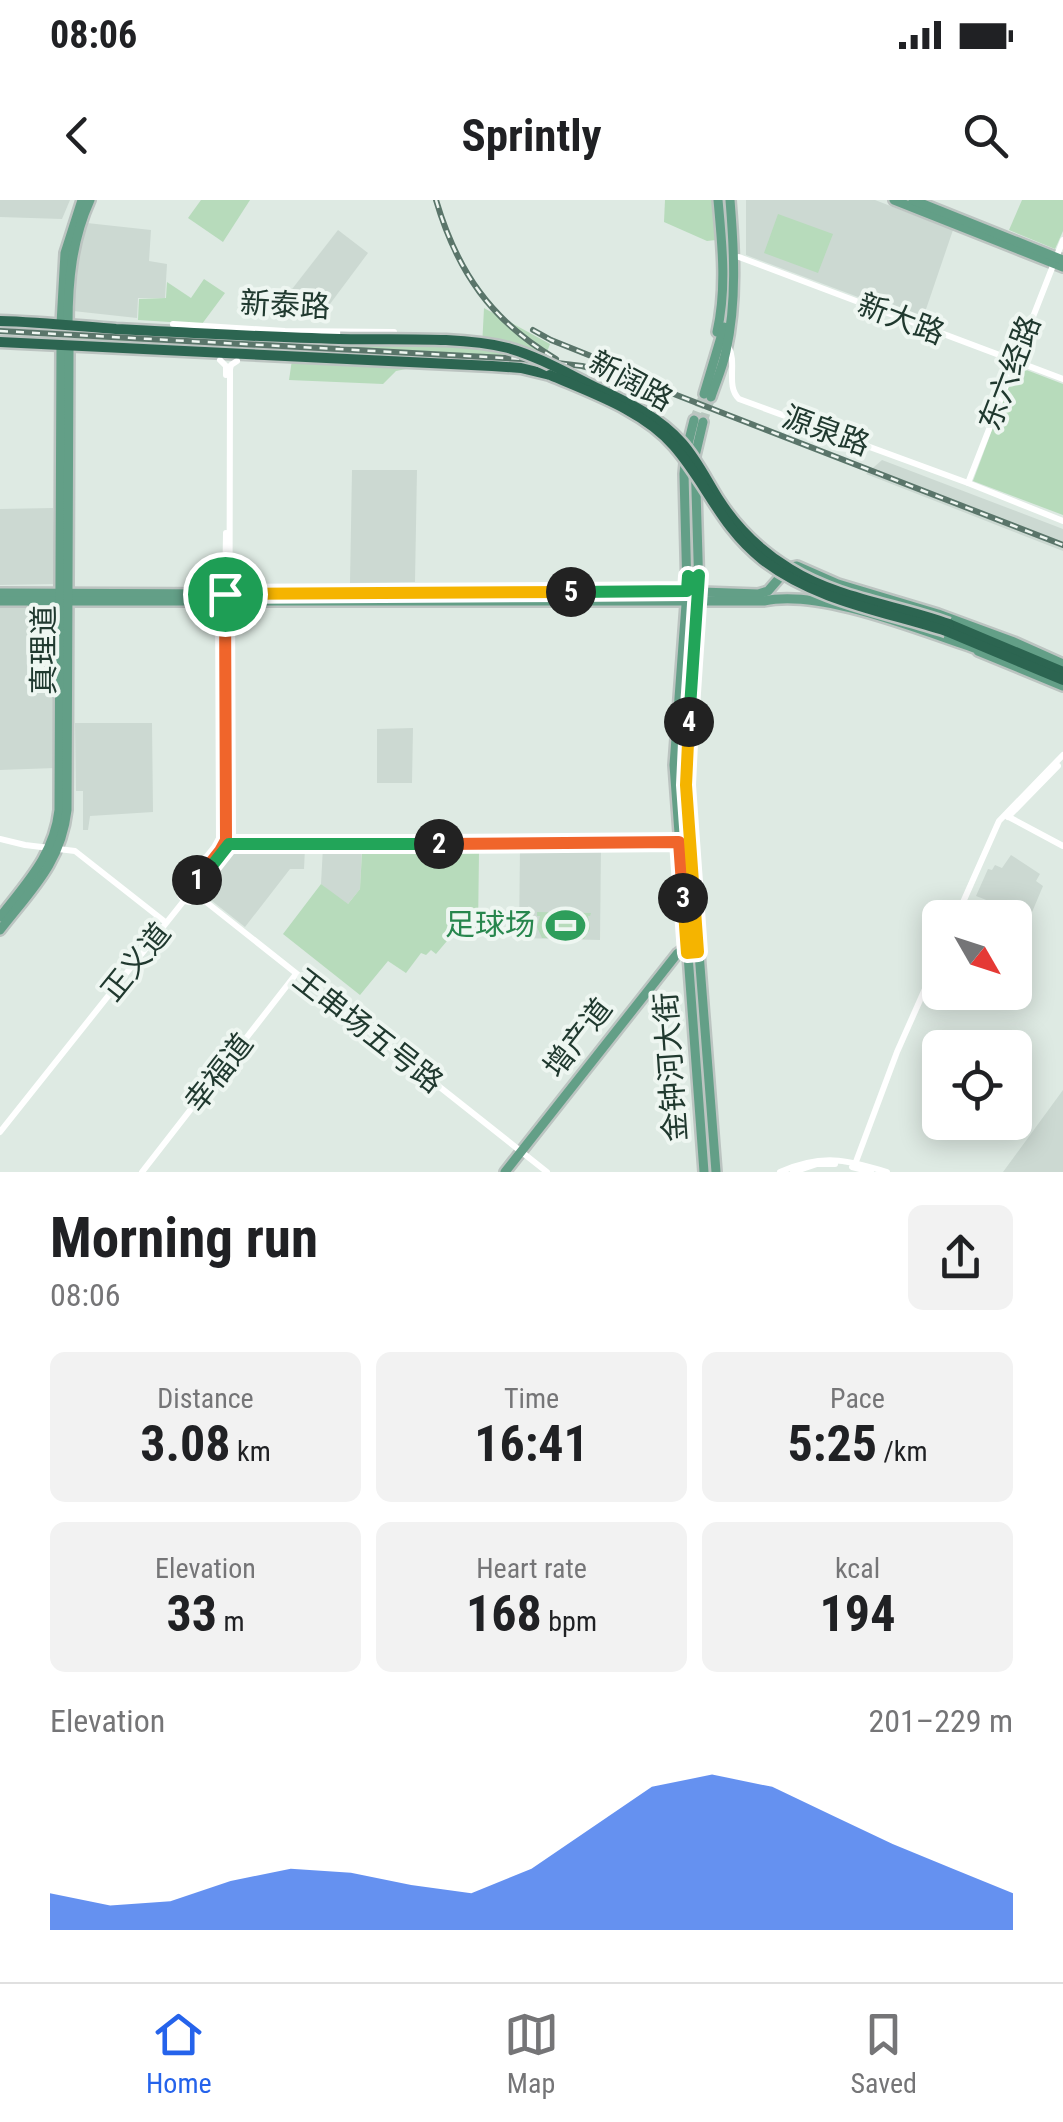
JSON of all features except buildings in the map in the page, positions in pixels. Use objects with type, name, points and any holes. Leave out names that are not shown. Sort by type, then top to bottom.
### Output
[{"type":"highway","points":[[0,321],[276,337]]},
{"type":"highway","points":[[0,341],[56,339],[60,323]]},
{"type":"highway","points":[[193,325],[276,337]]},
{"type":"highway","name":"新阔路","points":[[276,337],[470,342],[532,357],[634,406],[666,428],[688,451],[742,530],[792,570],[831,589],[948,628]]},
{"type":"highway","points":[[0,341],[65,348]]},
{"type":"highway","name":"新阔路","points":[[65,348],[424,362],[521,368],[550,374],[633,414],[657,430],[686,462],[728,526],[781,572],[824,595],[948,628]]},
{"type":"highway","points":[[948,628],[1063,668]]},
{"type":"highway","points":[[948,628],[1063,683]]},
{"type":"main road","points":[[60,323],[65,253],[82,200]]},
{"type":"main road","points":[[60,323],[79,228],[90,200]]},
{"type":"main road","points":[[718,200],[724,270],[717,351],[708,395],[736,321],[740,257],[733,200]]},
{"type":"main road","points":[[717,351],[726,332],[734,284],[733,200]]},
{"type":"main road","points":[[886,200],[1059,262]]},
{"type":"main road","points":[[913,200],[1059,262]]},
{"type":"main road","points":[[726,332],[728,345]]},
{"type":"main road","name":"真理道","points":[[0,930],[47,870],[59,810],[65,348]]},
{"type":"main road","name":"金钟河大街","points":[[698,421],[686,452],[684,474],[693,575],[699,597],[686,785],[704,1172]]},
{"type":"main road","points":[[699,597],[764,593],[788,568],[796,566],[838,584],[1014,642],[1063,668]]},
{"type":"main road","name":"金钟河大街","points":[[693,575],[687,596],[674,765],[716,1172]]},
{"type":"main road","points":[[0,596],[228,597],[306,592],[687,596],[764,602],[784,598],[832,604],[1046,672]]},
{"type":"main road","points":[[64,596],[83,594]]},
{"type":"main road","points":[[207,595],[221,604],[228,618]]},
{"type":"main road","points":[[986,632],[1033,658]]},
{"type":"main road","points":[[971,647],[997,661],[1063,683]]},
{"type":"main road","name":"真理道","points":[[0,916],[54,847]]},
{"type":"main road","name":"增产道","points":[[506,1172],[677,954],[692,949]]},
{"type":"street","name":"东六经路","points":[[968,482],[1014,361],[1059,262],[1063,240]]},
{"type":"street","name":"新大路","points":[[740,257],[1063,380]]},
{"type":"street","name":"新泰路","points":[[173,324],[394,332]]},
{"type":"street","name":"源泉路","points":[[728,345],[733,357],[732,390],[739,399],[968,482]]},
{"type":"street","points":[[220,360],[226,370],[228,618]]},
{"type":"street","points":[[237,361],[230,369],[227,844],[679,842]]},
{"type":"street","points":[[968,482],[1063,521]]},
{"type":"street","points":[[207,595],[228,597]]},
{"type":"street","points":[[966,900],[1006,816],[1063,758]]},
{"type":"street","points":[[1006,816],[1063,846]]},
{"type":"street","points":[[0,838],[75,851],[164,921]]},
{"type":"street","name":"正义道","points":[[0,1130],[227,844]]},
{"type":"street","points":[[199,880],[202,900]]},
{"type":"street","name":"正义道","points":[[0,1130],[189,892]]},
{"type":"street","name":"王串场五号路","points":[[189,892],[544,1172]]},
{"type":"street","name":"幸福道","points":[[144,1172],[297,977]]},
{"type":"street","points":[[857,1165],[922,995]]},
{"type":"street","points":[[857,1165],[922,1004]]},
{"type":"street","points":[[780,1172],[818,1160],[887,1172]]},
{"type":"street","points":[[792,1172],[824,1164],[857,1165],[871,1172]]},
{"type":"shaded area","points":[[0,200],[70,200],[62,219],[0,217]]},
{"type":"shaded area","points":[[746,200],[875,200],[953,230],[922,321],[746,255]]},
{"type":"shaded area","points":[[87,223],[151,230],[149,261],[167,264],[165,298],[138,298],[137,318],[73,311],[77,261]]},
{"type":"shaded area","points":[[338,230],[368,253],[321,316],[289,293]]},
{"type":"shaded area","points":[[882,460],[1063,529],[1063,551],[866,474]]},
{"type":"shaded area","points":[[352,470],[417,470],[415,582],[350,583]]},
{"type":"shaded area","points":[[53,508],[55,584],[0,585],[0,509]]},
{"type":"shaded area","points":[[51,605],[55,768],[0,770],[0,606]]},
{"type":"shaded area","points":[[75,723],[152,723],[153,812],[90,816],[88,830],[83,830],[83,791],[76,791]]},
{"type":"shaded area","points":[[413,728],[412,783],[377,783],[377,729]]},
{"type":"shaded area","points":[[520,846],[601,847],[600,940],[519,938]]},
{"type":"shaded area","points":[[323,847],[362,847],[360,889],[347,905],[321,884]]},
{"type":"shaded area","points":[[305,848],[304,869],[290,869],[245,927],[202,893],[202,887],[232,849]]},
{"type":"shaded area","points":[[1011,855],[1040,874],[1036,881],[1043,886],[1032,912],[1032,900],[986,900],[976,896],[988,869],[995,865],[1002,868]]},
{"type":"shaded area","points":[[1063,1090],[1063,1172],[1003,1172],[1026,1140],[1032,1140],[1032,1132]]},
{"type":"green space","points":[[201,200],[250,200],[223,242],[188,218]]},
{"type":"green space","points":[[665,200],[713,200],[716,240],[707,241],[664,222]]},
{"type":"green space","points":[[1022,200],[1063,200],[1063,231],[1055,249],[1009,230]]},
{"type":"green space","points":[[778,214],[833,234],[818,273],[764,253]]},
{"type":"green space","points":[[204,279],[225,293],[202,324],[138,320],[139,299],[166,298],[167,282],[191,298]]},
{"type":"green space","points":[[484,308],[550,344],[541,368],[411,368],[396,371],[383,384],[289,380],[293,353],[73,341],[74,329],[482,347]]},
{"type":"green space","points":[[1016,366],[1063,384],[1063,515],[973,481]]},
{"type":"green space","points":[[362,852],[479,852],[478,929],[452,935],[436,954],[431,950],[426,955],[421,953],[406,973],[388,961],[360,995],[283,934],[321,884],[348,904],[360,889]]},
{"type":"green space","points":[[537,912],[591,913],[590,929],[584,939],[542,938]]},
{"type":"tunnel","points":[[694,420],[704,394]]},
{"type":"tunnel","points":[[703,422],[711,397]]},
{"type":"railway","points":[[436,200],[454,249],[480,292],[513,328],[556,359]]},
{"type":"railway","points":[[533,330],[601,360]]},
{"type":"railway","points":[[0,331],[524,359],[582,366],[643,382],[1063,545]]},
{"type":"place","name":"足球场","points":[[565,925]]},
{"type":"route","points":[[699,575],[686,785],[698,952],[687,953],[679,842],[229,844],[189,895],[226,840],[225,594],[687,591],[688,576],[694,580],[699,575]]}]
